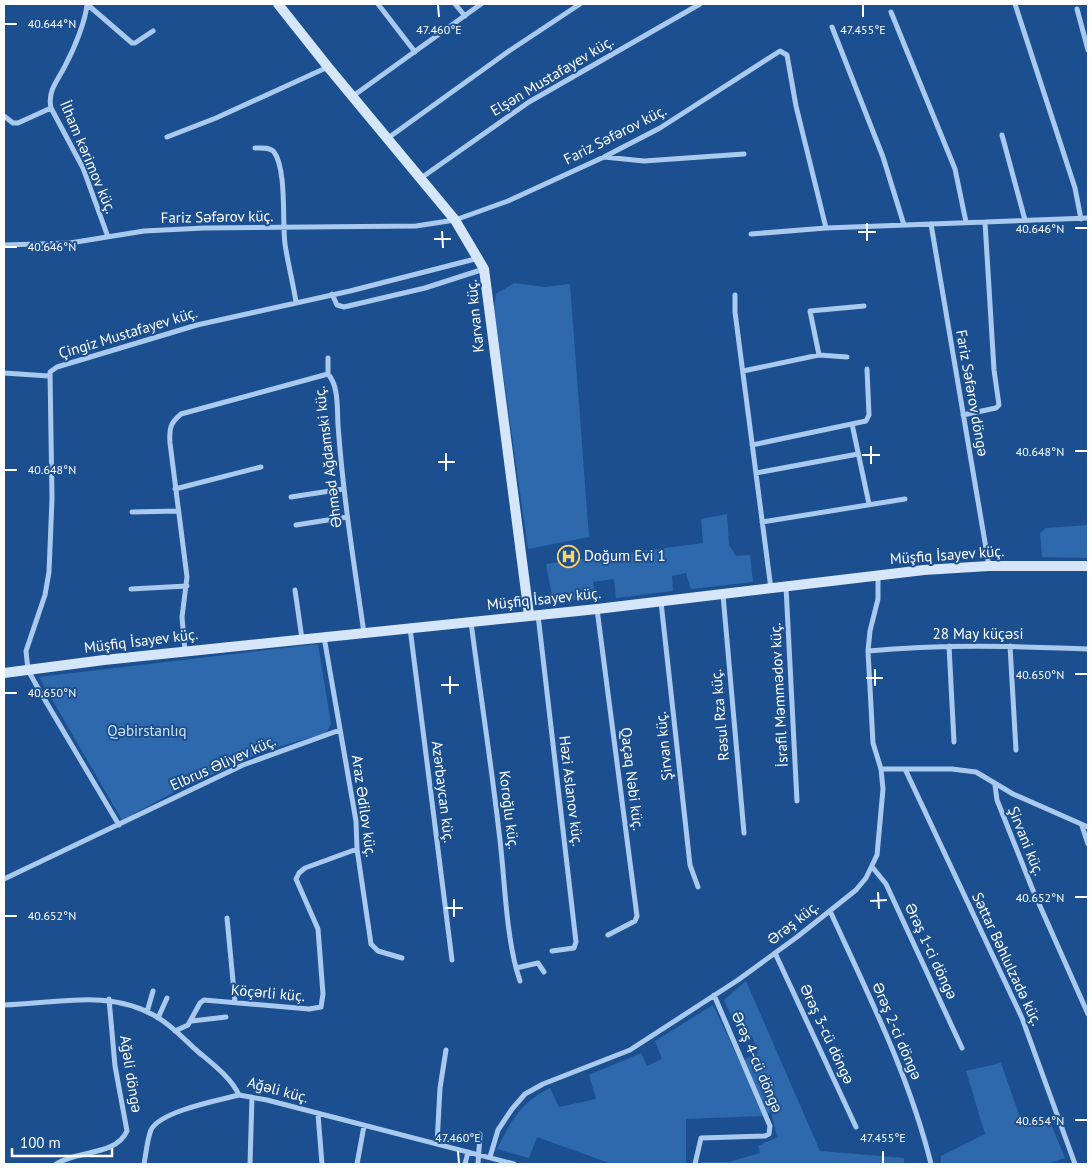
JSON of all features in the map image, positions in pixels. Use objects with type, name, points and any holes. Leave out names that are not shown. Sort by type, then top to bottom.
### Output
[{"type":"street","points":[[88,4],[132,43],[153,31]]},
{"type":"street","name":"İlham kərimov küç.","points":[[88,4],[70,56],[51,90],[51,108],[83,168],[108,237]]},
{"type":"street","name":"Karvan küç.","points":[[278,4],[455,220],[484,269],[533,615]]},
{"type":"street","points":[[378,4],[415,52]]},
{"type":"street","points":[[455,4],[465,16]]},
{"type":"street","points":[[353,97],[481,4]]},
{"type":"street","points":[[388,138],[509,50],[580,4]]},
{"type":"street","name":"Elşən Mustafayev küç.","points":[[421,178],[529,102],[700,4]]},
{"type":"street","points":[[1015,4],[1075,188],[1081,219]]},
{"type":"street","points":[[1077,9],[1088,50]]},
{"type":"street","points":[[891,12],[955,169],[966,222]]},
{"type":"street","points":[[832,26],[884,157],[904,224]]},
{"type":"street","name":"Fariz Səfərov küç.","points":[[4,245],[64,243],[166,230],[416,226],[455,220],[521,195],[604,157],[660,128],[776,52],[783,51],[787,55],[796,106],[826,228]]},
{"type":"street","points":[[167,137],[216,118],[328,67]]},
{"type":"street","points":[[4,116],[13,123],[18,123],[51,108]]},
{"type":"street","points":[[1002,135],[1025,220]]},
{"type":"street","points":[[255,148],[270,149],[274,152],[278,164],[285,242],[296,302]]},
{"type":"street","points":[[604,157],[644,161],[744,154]]},
{"type":"street","points":[[751,234],[904,224],[1088,218]]},
{"type":"street","points":[[963,415],[996,408],[999,405],[994,370],[985,222]]},
{"type":"street","name":"Fariz Səfərov döngə","points":[[931,224],[989,566]]},
{"type":"street","name":"Çingiz Mustafayev küç.","points":[[28,670],[26,651],[47,585],[51,547],[50,372],[57,367],[157,336],[479,258]]},
{"type":"street","points":[[332,294],[337,305],[344,307],[425,288],[484,269]]},
{"type":"street","points":[[735,295],[771,589]]},
{"type":"street","points":[[820,355],[810,311],[864,306]]},
{"type":"street","points":[[743,371],[820,355],[847,357]]},
{"type":"street","points":[[328,358],[328,374]]},
{"type":"street","points":[[752,445],[868,420],[867,369]]},
{"type":"street","points":[[4,372],[49,376]]},
{"type":"street","name":"Əhməd Ağdamski küç.","points":[[185,651],[182,616],[187,586],[169,430],[172,421],[181,414],[328,374],[332,378],[336,397],[343,489],[364,633]]},
{"type":"street","points":[[852,424],[869,504]]},
{"type":"street","points":[[756,473],[858,454]]},
{"type":"street","points":[[176,488],[261,467]]},
{"type":"street","points":[[291,496],[343,489]]},
{"type":"street","points":[[762,522],[905,498]]},
{"type":"street","points":[[132,512],[178,511]]},
{"type":"street","points":[[296,525],[347,516]]},
{"type":"street","name":"Müşfiq İsayev küç.","points":[[4,673],[185,651],[661,602],[878,576],[989,566],[1088,566]]},
{"type":"street","name":"Ərəş küç.","points":[[490,1157],[498,1130],[512,1109],[526,1094],[543,1084],[630,1050],[775,953],[856,890],[873,868],[879,842],[883,789],[881,769],[872,743],[868,651],[870,631],[878,599],[878,576]]},
{"type":"street","points":[[131,589],[187,586]]},
{"type":"street","name":"İsrafil Məmmədov küç.","points":[[786,588],[797,801]]},
{"type":"street","points":[[295,590],[302,639]]},
{"type":"street","name":"Rəsul Rza küç.","points":[[723,595],[744,833]]},
{"type":"street","name":"Şirvan küç.","points":[[661,602],[690,865],[698,887]]},
{"type":"street","name":"Qaçaq Nəbi küç.","points":[[597,609],[637,916],[635,922],[608,935]]},
{"type":"street","name":"Həzi Aslanov küç.","points":[[533,615],[576,942],[574,948],[552,951]]},
{"type":"street","name":"Koroğlu küç.","points":[[471,621],[498,818],[507,921],[520,981]]},
{"type":"street","name":"Azərbaycan küç.","points":[[410,628],[452,960]]},
{"type":"street","name":"Araz Ədilov küç.","points":[[324,637],[356,821],[357,849],[371,944],[378,950],[402,958]]},
{"type":"street","points":[[949,646],[954,742]]},
{"type":"street","name":"28 May küçəsi","points":[[868,651],[949,646],[1088,649]]},
{"type":"street","points":[[1010,646],[1016,750]]},
{"type":"street","points":[[28,670],[119,825]]},
{"type":"street","name":"Elbrus Əliyev küç.","points":[[4,879],[243,765],[340,730]]},
{"type":"street","points":[[881,769],[968,770],[983,776],[995,785],[1085,827],[1088,844]]},
{"type":"street","name":"Səttar Bəhlulzadə küç.","points":[[905,769],[1022,1018],[1075,1164]]},
{"type":"street","name":"Şirvani küç.","points":[[995,785],[997,800],[1032,888],[1088,1014]]},
{"type":"street","name":"Köçərli küç.","points":[[174,1031],[192,1020],[200,1003],[204,1000],[309,1009],[321,1007],[323,994],[318,929],[296,879],[305,868],[357,849]]},
{"type":"street","name":"Ərəş 1-ci döngə","points":[[873,868],[886,884],[962,1048]]},
{"type":"street","name":"Ərəş 2-ci döngə","points":[[830,911],[903,1074],[919,1117],[931,1164]]},
{"type":"street","points":[[227,918],[235,1002]]},
{"type":"street","name":"Ərəş 3-cü döngə","points":[[775,953],[856,1127]]},
{"type":"street","points":[[516,968],[538,963],[544,972]]},
{"type":"street","points":[[147,1012],[153,991]]},
{"type":"street","name":"Ərəş 4-cü döngə","points":[[695,1164],[701,1138],[765,1136],[769,1134],[770,1126],[714,995]]},
{"type":"street","points":[[158,1018],[167,998]]},
{"type":"street","name":"Ağəli küç.","points":[[4,1005],[82,999],[109,1000],[147,1012],[158,1018],[231,1081],[239,1095],[514,1164]]},
{"type":"street","name":"Ağəli döngə","points":[[56,1164],[69,1157],[108,1148],[119,1142],[127,1131],[115,1066],[109,1000]]},
{"type":"street","points":[[192,1020],[226,1017]]},
{"type":"street","points":[[438,1144],[440,1088],[446,1050]]},
{"type":"street","points":[[144,1164],[151,1130],[160,1121],[200,1105],[239,1095]]},
{"type":"street","points":[[250,1164],[252,1097]]},
{"type":"street","points":[[318,1114],[322,1164]]},
{"type":"street","points":[[357,1164],[364,1126]]},
{"type":"street","points":[[478,1164],[480,1134]]},
{"type":"street","points":[[465,1164],[468,1152]]},
{"type":"green space","points":[[514,283],[545,287],[570,284],[589,537],[528,549],[494,309],[496,294]]},
{"type":"green space","points":[[727,514],[729,545],[736,556],[750,555],[753,582],[691,589],[686,573],[672,576],[673,591],[616,598],[614,579],[593,582],[596,598],[553,601],[546,564],[703,543],[701,519]]},
{"type":"green space","points":[[1088,525],[1088,558],[1042,557],[1040,533],[1046,528]]},
{"type":"green space","name":"Qəbirstanlıq","points":[[318,644],[331,724],[326,733],[264,751],[176,791],[122,820],[39,677]]},
{"type":"green space","points":[[746,981],[820,1151],[904,1158],[904,1164],[702,1164],[702,1162],[729,1162],[760,1153],[758,1146],[777,1137],[771,1112],[762,1116],[686,1119],[686,1164],[612,1164],[537,1137],[529,1158],[497,1149],[518,1113],[540,1094],[550,1088],[559,1107],[596,1099],[589,1075],[641,1053],[647,1066],[662,1059],[655,1041],[713,1005],[740,1062],[758,1053],[752,1036],[743,1041],[724,1000]]},
{"type":"green space","points":[[1001,1063],[1023,1126],[1048,1117],[1065,1158],[1046,1164],[941,1164],[941,1156],[985,1134],[966,1071]]},
{"type":"place","name":"Doğum Evi 1","points":[[568,556]]}]
